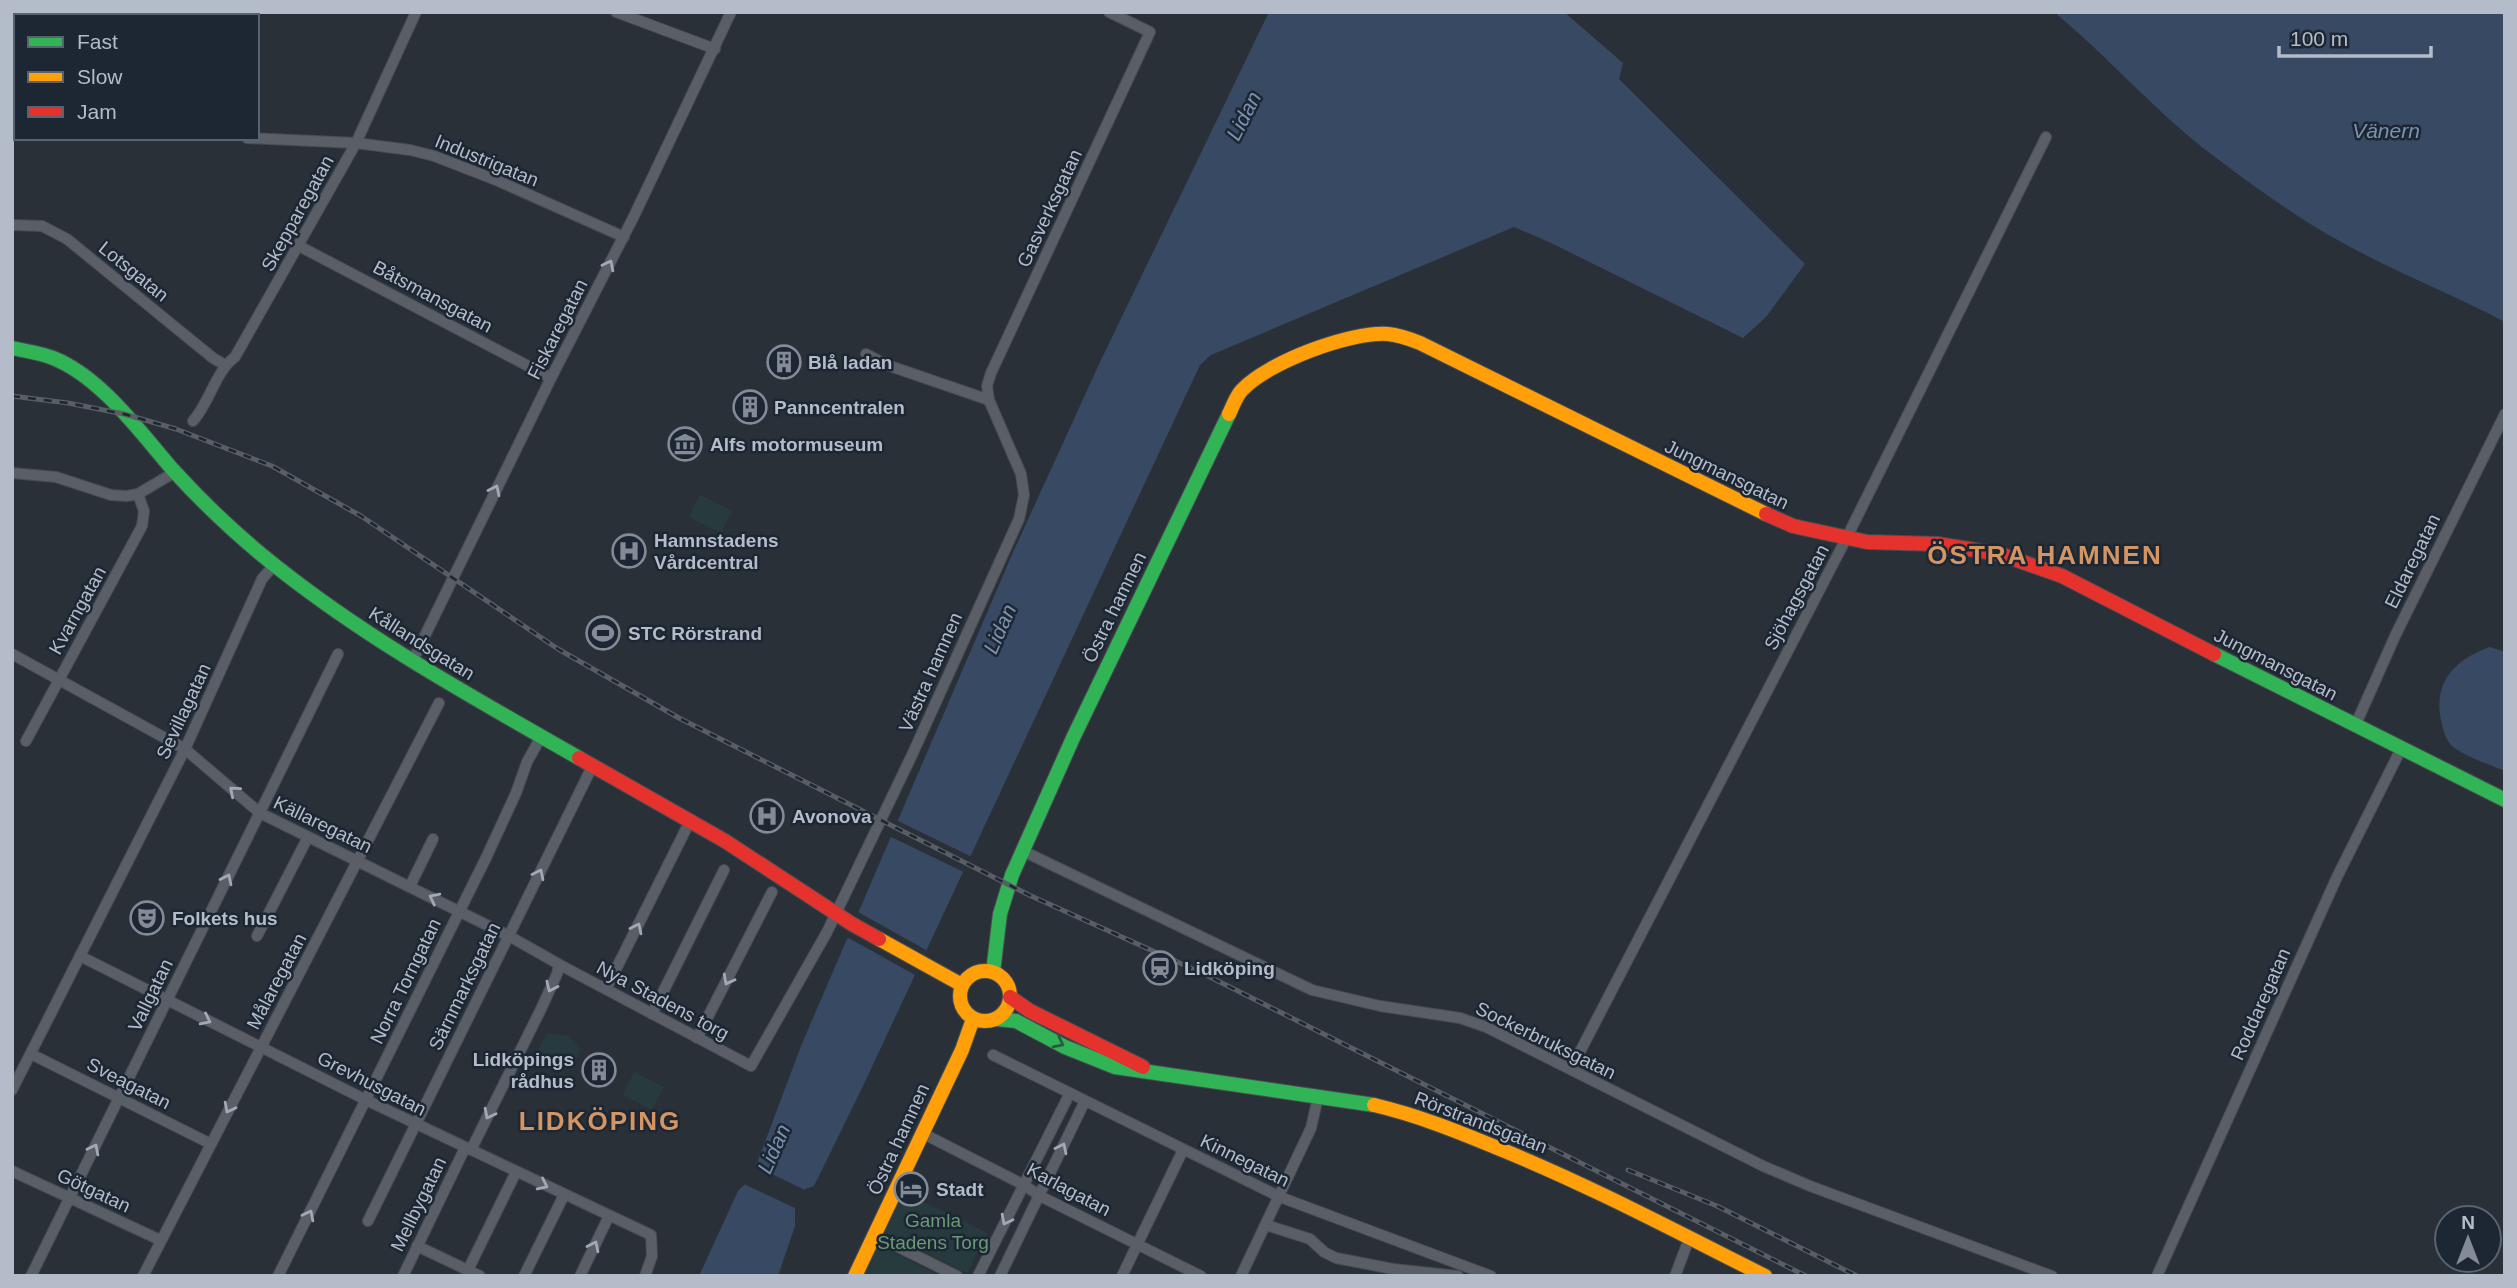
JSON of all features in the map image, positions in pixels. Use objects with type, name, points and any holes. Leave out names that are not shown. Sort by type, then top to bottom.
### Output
[{"type":"main road","name":"Jungmansgatan","points":[[1363,336],[1391,335],[1420,343],[1769,517],[1793,526],[1846,539],[1889,544],[1956,545],[2000,554],[2045,569],[2505,800]]},
{"type":"main road","name":"Östra hamnen","points":[[993,972],[1004,895],[1073,738],[1240,391],[1253,379],[1278,366],[1317,349],[1363,336]]},
{"type":"main road","name":"Kållandsgatan","points":[[12,348],[54,358],[91,381],[115,403],[175,472],[230,528],[274,565],[352,623],[412,662],[690,821],[835,914],[962,985]]},
{"type":"main road","points":[[993,972],[1006,982],[1010,997],[1006,1010],[996,1019],[987,1022],[972,1019],[962,1007],[962,985],[975,973],[993,972]]},
{"type":"main road","name":"Rörstrandsgatan","points":[[1010,997],[1055,1024],[1161,1074]]},
{"type":"main road","name":"Östra hamnen","points":[[855,1276],[962,1050],[971,1029],[972,1019]]},
{"type":"main road","name":"Rörstrandsgatan","points":[[996,1019],[1016,1021],[1065,1047],[1115,1067],[1404,1111],[1558,1173],[1765,1276]]},
{"type":"street","name":"Skepparegatan","points":[[192,421],[201,412],[225,365],[235,357],[356,143],[416,12]]},
{"type":"street","points":[[615,12],[715,49]]},
{"type":"street","name":"Fiskaregatan","points":[[412,662],[551,378],[624,237],[731,12]]},
{"type":"street","name":"Gasverksgatan","points":[[989,400],[987,386],[991,373],[1150,32],[1109,12]]},
{"type":"street","name":"Sjöhagsgatan","points":[[1571,1069],[1846,539],[2046,137]]},
{"type":"street","name":"Industrigatan","points":[[259,139],[356,143],[434,156],[496,180],[624,237]]},
{"type":"street","name":"Lotsgatan","points":[[12,225],[42,226],[67,239],[225,365]]},
{"type":"street","name":"Båtsmansgatan","points":[[299,246],[551,378]]},
{"type":"street","points":[[866,354],[887,365],[989,400]]},
{"type":"street","name":"Västra hamnen","points":[[751,1066],[824,938],[912,755],[1019,519],[1024,495],[1021,474],[989,400]]},
{"type":"street","name":"Eldaregatan","points":[[2355,726],[2396,634],[2505,415]]},
{"type":"street","points":[[12,473],[56,477],[111,495],[127,496],[138,494],[175,472]]},
{"type":"street","name":"Kvarngatan","points":[[26,741],[142,526],[144,511],[138,494]]},
{"type":"street","name":"Sevillagatan","points":[[12,1090],[186,749],[262,579],[274,565]]},
{"type":"street","name":"Källaregatan","points":[[12,654],[186,749],[260,813],[509,936],[559,965]]},
{"type":"street","name":"Vallgatan","points":[[31,1276],[338,654]]},
{"type":"street","name":"Målaregatan","points":[[143,1276],[439,704]]},
{"type":"street","name":"Norra Torngatan","points":[[278,1276],[486,858],[527,762],[541,737]]},
{"type":"street","name":"Roddaregatan","points":[[2157,1276],[2337,877],[2401,749]]},
{"type":"street","name":"Särnmarksgatan","points":[[368,1221],[592,766]]},
{"type":"street","points":[[606,989],[690,821]]},
{"type":"street","points":[[257,936],[308,836]]},
{"type":"street","points":[[410,886],[433,839]]},
{"type":"street","name":"Sockerbruksgatan","points":[[1023,851],[1164,917],[1293,982],[1340,998],[1471,1021],[1763,1166],[2052,1276]]},
{"type":"street","points":[[652,1014],[724,870]]},
{"type":"street","points":[[696,1038],[772,892]]},
{"type":"street","name":"Grevhusgatan","points":[[80,956],[414,1124],[651,1235],[653,1256],[645,1276]]},
{"type":"street","name":"Nya Stadens torg","points":[[559,965],[751,1066]]},
{"type":"street","name":"Mellbygatan","points":[[403,1276],[541,1009],[559,965]]},
{"type":"street","name":"Sveagatan","points":[[31,1054],[211,1144]]},
{"type":"street","name":"Kinnegatan","points":[[993,1055],[1280,1198],[1478,1274],[1491,1276]]},
{"type":"street","points":[[978,1276],[1070,1093]]},
{"type":"street","points":[[1241,1276],[1311,1128],[1318,1097]]},
{"type":"street","points":[[1000,1276],[1085,1101]]},
{"type":"street","name":"Karlagatan","points":[[922,1133],[1024,1185],[1040,1196],[1201,1276]]},
{"type":"street","points":[[1122,1276],[1183,1150]]},
{"type":"street","name":"Götgatan","points":[[12,1171],[160,1240]]},
{"type":"street","points":[[468,1270],[516,1172]]},
{"type":"street","points":[[524,1276],[564,1195]]},
{"type":"street","points":[[580,1276],[609,1216]]},
{"type":"street","points":[[1266,1225],[1310,1239],[1324,1252],[1336,1258],[1392,1269],[1458,1276]]},
{"type":"street","points":[[874,1235],[957,1276]]},
{"type":"street","points":[[1675,1276],[1689,1239]]},
{"type":"street","points":[[417,1246],[480,1276]]},
{"type":"green space","points":[[700,495],[732,511],[721,533],[689,517]]},
{"type":"green space","points":[[547,1033],[569,1036],[580,1050],[573,1068],[538,1051]]},
{"type":"green space","points":[[634,1072],[664,1087],[652,1110],[623,1095]]},
{"type":"green space","name":"Gamla Stadens Torg","points":[[898,1189],[987,1233],[967,1273],[879,1229]]},
{"type":"green space","name":"Gamla Stadens Torg","points":[[873,1242],[940,1276],[867,1276],[858,1271]]},
{"type":"water","name":"Lidan","points":[[1269,12],[1564,12],[1623,63],[1619,79],[1805,264],[1766,317],[1743,338],[1514,227],[1211,355],[1200,365],[863,1086],[814,1186],[805,1189],[795,1206],[795,1226],[778,1276],[699,1276],[738,1191],[746,1183],[757,1163],[801,1046],[1014,550],[1101,360]]},
{"type":"water","name":"Vänern","points":[[2054,12],[2505,12],[2505,322],[2363,254],[2278,203],[2194,140]]},
{"type":"water","points":[[2490,647],[2505,652],[2505,771],[2469,756],[2451,745],[2443,730],[2439,706],[2440,694],[2450,673],[2467,658]]},
{"type":"pier","points":[[894,819],[974,858],[966,873],[887,835]]},
{"type":"pier","points":[[858,912],[926,950],[915,975],[847,937]]},
{"type":"pier","points":[[753,1165],[807,1191],[797,1209],[742,1183]]},
{"type":"railway","points":[[12,396],[124,414],[176,429],[272,466],[361,516],[558,649],[679,718],[1029,895],[1204,974],[1806,1276]]},
{"type":"railway","points":[[1628,1170],[1717,1206],[1857,1276]]},
{"type":"traffic: fast","points":[[12,348],[53,358],[87,378],[119,407],[209,507],[309,592],[422,667],[579,758]]},
{"type":"traffic: fast","points":[[993,972],[1000,914],[1012,875],[1073,738],[1229,414]]},
{"type":"traffic: fast","points":[[2214,654],[2505,800]]},
{"type":"traffic: fast","points":[[996,1019],[1016,1021],[1065,1047],[1115,1067],[1374,1105]]},
{"type":"traffic: slow","points":[[1229,414],[1236,398],[1254,379],[1290,359],[1353,338],[1372,334],[1396,335],[1420,343],[1766,514]]},
{"type":"traffic: slow","points":[[879,939],[962,985]]},
{"type":"traffic: slow","points":[[985,971],[1003,978],[1010,996],[1003,1014],[985,1021],[967,1014],[960,996],[967,978],[985,971]]},
{"type":"traffic: slow","points":[[855,1276],[962,1050],[973,1019]]},
{"type":"traffic: slow","points":[[1374,1105],[1438,1124],[1534,1163],[1765,1276]]},
{"type":"traffic: jam","points":[[1766,514],[1793,526],[1867,542],[1937,544],[2000,554],[2062,576],[2214,654]]},
{"type":"traffic: jam","points":[[579,758],[725,841],[879,939]]},
{"type":"traffic: jam","points":[[1010,997],[1030,1011],[1143,1067]]},
{"type":"place","name":"Blå ladan","points":[[784,362]]},
{"type":"place","name":"Panncentralen","points":[[750,407]]},
{"type":"place","name":"Alfs motormuseum","points":[[685,444]]},
{"type":"place","name":"Hamnstadens Vårdcentral","points":[[629,551]]},
{"type":"place","name":"STC Rörstrand","points":[[603,633]]},
{"type":"place","name":"Avonova","points":[[767,816]]},
{"type":"place","name":"Folkets hus","points":[[147,918]]},
{"type":"place","name":"Lidköping","points":[[1160,968]]},
{"type":"place","name":"Lidköpings rådhus","points":[[599,1070]]},
{"type":"place","name":"Stadt","points":[[911,1189]]},
{"type":"district","name":"ÖSTRA HAMNEN","points":[[2045,555]]},
{"type":"district","name":"LIDKÖPING","points":[[600,1121]]}]
